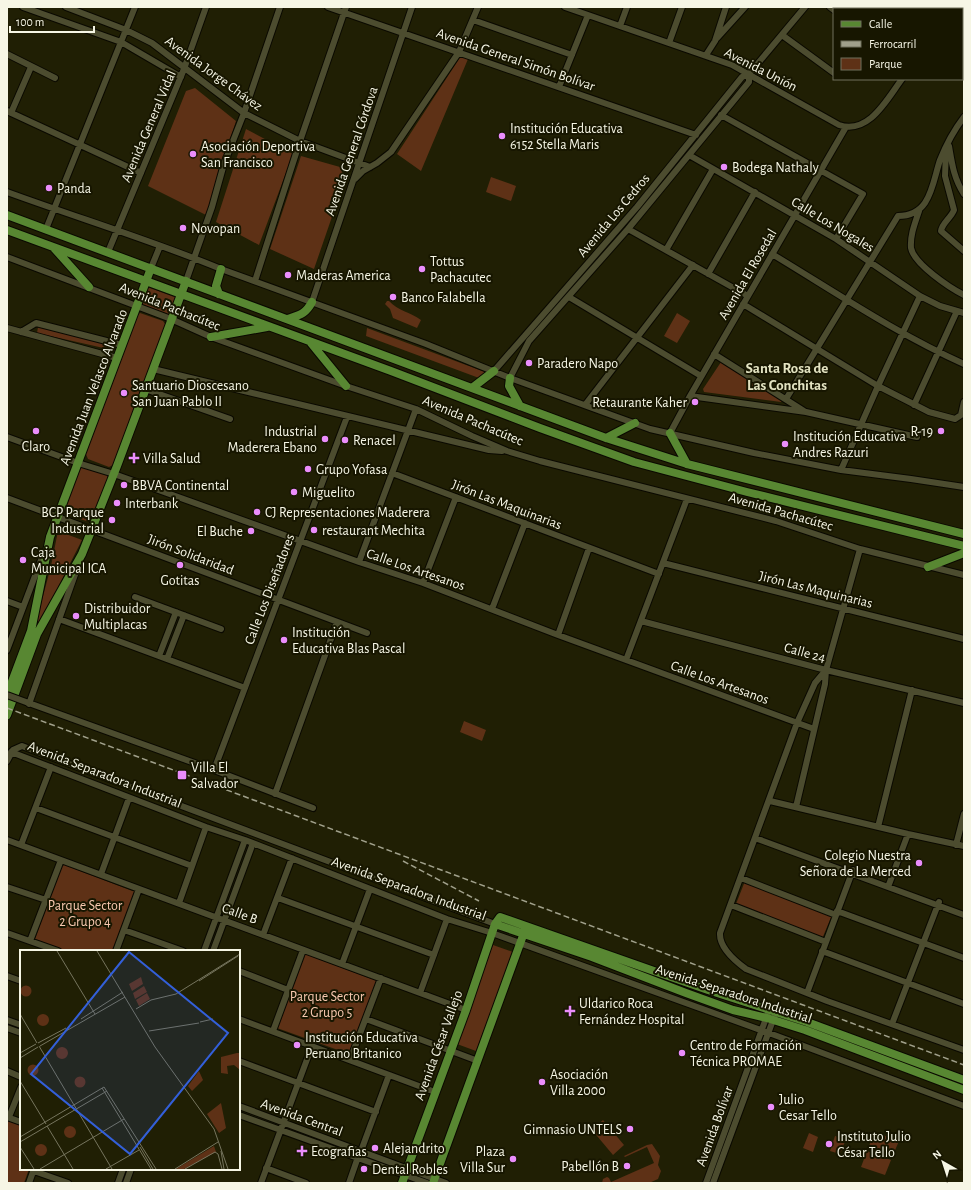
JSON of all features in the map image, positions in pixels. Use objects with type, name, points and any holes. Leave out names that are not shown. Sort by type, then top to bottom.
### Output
[{"type":"main road","name":"Avenida Pachacútec","points":[[7,215],[606,438],[687,464],[964,534]]},
{"type":"main road","name":"Avenida Pachacútec","points":[[7,230],[634,462],[964,546]]},
{"type":"main road","points":[[52,246],[89,287]]},
{"type":"main road","name":"Avenida Juan Velasco Alvarado","points":[[7,695],[31,632],[50,537],[151,268]]},
{"type":"main road","points":[[219,294],[216,286],[222,269]]},
{"type":"main road","points":[[7,715],[37,634],[82,554],[92,530],[186,281]]},
{"type":"main road","points":[[287,319],[301,315],[307,311],[312,302]]},
{"type":"main road","points":[[211,337],[269,326]]},
{"type":"main road","points":[[311,342],[346,386]]},
{"type":"main road","points":[[472,388],[494,371]]},
{"type":"main road","points":[[510,378],[509,386],[520,406]]},
{"type":"main road","points":[[540,428],[544,415]]},
{"type":"main road","points":[[606,438],[635,423]]},
{"type":"main road","points":[[670,433],[687,464]]},
{"type":"main road","points":[[788,502],[791,490]]},
{"type":"main road","points":[[928,567],[964,553]]},
{"type":"main road","name":"Avenida Separadora Industrial","points":[[498,920],[527,926],[771,1015],[804,1030],[964,1090]]},
{"type":"main road","name":"Avenida Separadora Industrial","points":[[498,920],[524,934],[592,957],[733,1010],[807,1022],[964,1080]]},
{"type":"main road","name":"Avenida César Vallejo","points":[[402,1183],[498,920]]},
{"type":"main road","points":[[431,1182],[478,1061],[527,926]]},
{"type":"street","name":"Avenida Jorge Chávez","points":[[23,7],[121,42],[181,77]]},
{"type":"street","name":"Avenida Jorge Chávez","points":[[68,7],[126,30],[152,43],[184,69],[244,113],[300,141],[370,167]]},
{"type":"street","points":[[46,230],[135,7]]},
{"type":"street","name":"Avenida General Vidal","points":[[108,252],[181,77],[206,7]]},
{"type":"street","points":[[186,281],[212,207],[224,164],[244,113],[280,7]]},
{"type":"street","name":"Avenida General Simón Bolívar","points":[[328,7],[345,10],[403,33],[696,135]]},
{"type":"street","name":"Avenida General Córdova","points":[[312,302],[412,7]]},
{"type":"street","points":[[354,180],[391,152],[459,52],[478,7]]},
{"type":"street","name":"Avenida Unión","points":[[565,7],[580,10],[588,15],[732,65],[839,125],[846,127]]},
{"type":"street","points":[[620,26],[627,7]]},
{"type":"street","points":[[669,43],[682,7]]},
{"type":"street","points":[[715,41],[726,7]]},
{"type":"street","points":[[706,55],[715,41],[745,7]]},
{"type":"street","name":"Avenida Los Cedros","points":[[494,371],[637,207],[742,77],[749,74],[805,7]]},
{"type":"street","points":[[255,281],[300,141],[345,10]]},
{"type":"street","points":[[559,87],[588,15]]},
{"type":"street","points":[[473,20],[572,55]]},
{"type":"street","points":[[782,35],[833,72]]},
{"type":"street","points":[[7,54],[55,78]]},
{"type":"street","points":[[31,67],[9,112],[141,173]]},
{"type":"street","name":"Avenida Los Cedros","points":[[510,378],[530,340],[628,229],[689,155],[749,82],[749,74]]},
{"type":"street","points":[[846,127],[861,125],[870,119],[901,80]]},
{"type":"street","points":[[721,116],[863,194],[836,239]]},
{"type":"street","points":[[786,399],[898,216],[905,216],[918,211],[923,207],[932,191],[940,162],[947,145],[964,117]]},
{"type":"street","name":"Avenida El Rosedal","points":[[670,433],[701,376],[846,127]]},
{"type":"street","points":[[947,145],[954,176],[964,193]]},
{"type":"street","points":[[947,145],[945,176],[954,210],[942,227],[941,231],[964,251]]},
{"type":"street","name":"Calle Los Nogales","points":[[689,155],[836,239],[920,296],[940,306],[964,313]]},
{"type":"street","points":[[666,250],[713,169]]},
{"type":"street","points":[[7,192],[195,258],[426,344],[510,378],[635,423],[754,453],[841,470],[964,487]]},
{"type":"street","points":[[708,274],[755,192]]},
{"type":"street","points":[[918,211],[912,234],[912,249],[914,255],[929,271],[964,295]]},
{"type":"street","points":[[628,229],[748,296]]},
{"type":"street","name":"Avenida Juan Velasco Alvarado","points":[[151,268],[160,246]]},
{"type":"street","points":[[772,254],[903,333],[964,364]]},
{"type":"street","name":"Avenida Pachacútec","points":[[7,257],[171,319],[211,337],[346,386],[416,409],[507,451],[776,521],[860,549],[964,575]]},
{"type":"street","points":[[585,405],[693,266]]},
{"type":"street","points":[[841,470],[920,296]]},
{"type":"street","points":[[569,297],[701,376]]},
{"type":"street","points":[[743,304],[878,386],[929,412],[954,419],[962,415],[964,402]]},
{"type":"street","points":[[914,405],[957,311]]},
{"type":"street","points":[[21,332],[36,323],[122,346]]},
{"type":"street","points":[[7,328],[118,358]]},
{"type":"street","points":[[714,354],[806,412]]},
{"type":"street","points":[[505,359],[516,365]]},
{"type":"street","points":[[153,369],[489,450],[507,451]]},
{"type":"street","points":[[145,389],[230,419]]},
{"type":"street","points":[[690,396],[806,412],[917,437]]},
{"type":"street","points":[[359,562],[416,409]]},
{"type":"street","name":"Calle Los Diseñadores","points":[[214,770],[347,417]]},
{"type":"street","name":"Calle Los Artesanos","points":[[7,437],[359,562],[423,583],[558,635],[814,729]]},
{"type":"street","name":"Jirón Las Maquinarias","points":[[392,473],[659,574]]},
{"type":"street","points":[[423,583],[456,497]]},
{"type":"street","name":"Jirón Solidaridad","points":[[7,498],[367,633]]},
{"type":"street","points":[[626,660],[687,499]]},
{"type":"street","points":[[492,609],[525,523]]},
{"type":"street","name":"Avenida Juan Velasco Alvarado","points":[[7,650],[50,537]]},
{"type":"street","points":[[558,635],[589,548]]},
{"type":"street","points":[[796,808],[826,670],[860,549]]},
{"type":"street","points":[[28,703],[82,554]]},
{"type":"street","name":"Jirón Las Maquinarias","points":[[663,563],[964,639]]},
{"type":"street","points":[[135,597],[221,629]]},
{"type":"street","points":[[7,601],[23,607]]},
{"type":"street","points":[[160,656],[176,612]]},
{"type":"street","points":[[168,659],[184,615]]},
{"type":"street","points":[[59,619],[245,688]]},
{"type":"street","name":"Calle 24","points":[[641,621],[826,670],[964,703]]},
{"type":"street","points":[[275,794],[337,622]]},
{"type":"street","points":[[826,670],[815,683],[797,723],[770,801],[731,905],[826,942]]},
{"type":"street","points":[[878,827],[912,690]]},
{"type":"street","points":[[7,695],[214,770],[313,808]]},
{"type":"street","name":"Avenida Separadora Industrial","points":[[498,920],[22,746],[15,748],[11,752],[206,827],[253,843],[448,919],[492,933],[769,1033],[964,1106]]},
{"type":"street","points":[[7,761],[11,752]]},
{"type":"street","points":[[21,845],[51,767]]},
{"type":"street","points":[[101,874],[129,798]]},
{"type":"street","points":[[770,801],[964,846]]},
{"type":"street","points":[[36,808],[192,866]]},
{"type":"street","points":[[956,844],[964,814]]},
{"type":"street","points":[[179,903],[206,827]]},
{"type":"street","points":[[889,885],[908,834]]},
{"type":"street","points":[[756,836],[889,885],[964,915]]},
{"type":"street","name":"Calle B","points":[[7,840],[466,1010]]},
{"type":"street","points":[[204,950],[245,840]]},
{"type":"street","points":[[213,950],[253,843]]},
{"type":"street","points":[[264,935],[292,858]]},
{"type":"street","points":[[30,941],[61,860]]},
{"type":"street","points":[[807,994],[852,872]]},
{"type":"street","points":[[741,878],[964,958]]},
{"type":"street","points":[[7,887],[46,900]]},
{"type":"street","points":[[116,950],[139,889]]},
{"type":"street","points":[[342,964],[370,889]]},
{"type":"street","points":[[278,898],[434,955]]},
{"type":"street","points":[[938,904],[964,911]]},
{"type":"street","points":[[892,1024],[938,904]]},
{"type":"street","name":"Avenida Separadora Industrial","points":[[731,905],[720,933],[720,938],[724,948],[746,969],[807,994],[964,1050]]},
{"type":"street","points":[[420,993],[448,919]]},
{"type":"street","points":[[124,930],[180,950]]},
{"type":"street","points":[[7,932],[55,950]]},
{"type":"street","points":[[273,1031],[303,950]]},
{"type":"street","points":[[822,951],[964,1004]]},
{"type":"street","points":[[240,972],[288,990]]},
{"type":"street","points":[[7,976],[20,981]]},
{"type":"street","points":[[350,1060],[381,978]]},
{"type":"street","name":"Avenida Bolívar","points":[[706,1183],[762,1031],[771,1015]]},
{"type":"street","name":"Avenida Bolívar","points":[[713,1183],[769,1033],[771,1015]]},
{"type":"street","points":[[240,1019],[435,1092]]},
{"type":"street","points":[[366,1019],[478,1061]]},
{"type":"street","points":[[7,1020],[20,1025]]},
{"type":"street","points":[[7,1028],[20,1033]]},
{"type":"street","points":[[261,1183],[312,1046]]},
{"type":"street","points":[[240,1062],[376,1112]]},
{"type":"street","points":[[7,1071],[20,1077]]},
{"type":"street","points":[[349,1183],[389,1075]]},
{"type":"street","points":[[20,1089],[8,1117],[20,1122]]},
{"type":"street","points":[[739,1094],[746,1096]]},
{"type":"street","name":"Avenida Central","points":[[240,1106],[431,1182],[446,1183]]},
{"type":"street","points":[[732,1113],[738,1115]]},
{"type":"street","name":"Avenida Central","points":[[240,1115],[280,1131],[360,1154]]},
{"type":"street","points":[[266,1168],[306,1183]]},
{"type":"street","points":[[29,1183],[34,1170],[68,1183]]},
{"type":"street","points":[[118,1183],[123,1170]]},
{"type":"street","points":[[126,1183],[131,1170]]},
{"type":"green space","points":[[461,56],[468,59],[421,171],[397,154]]},
{"type":"green space","name":"Asociación Deportiva San Francisco","points":[[195,88],[236,121],[206,215],[148,186],[186,91]]},
{"type":"green space","name":"Asociación Deportiva San Francisco","points":[[246,129],[293,154],[259,245],[216,222]]},
{"type":"green space","name":"Asociación Deportiva San Francisco","points":[[301,156],[340,167],[345,179],[314,269],[270,249]]},
{"type":"green space","points":[[491,177],[516,186],[511,201],[486,192]]},
{"type":"green space","points":[[147,287],[177,298],[170,316],[140,305]]},
{"type":"green space","points":[[387,301],[421,320],[417,328],[393,318],[390,309],[385,304]]},
{"type":"green space","points":[[140,313],[163,321],[165,328],[115,464],[109,467],[88,459],[85,452],[137,315]]},
{"type":"green space","points":[[677,313],[690,321],[677,343],[664,336]]},
{"type":"green space","points":[[38,327],[109,344],[108,349],[37,333]]},
{"type":"green space","points":[[367,328],[485,372],[479,378],[366,336]]},
{"type":"green space","points":[[721,362],[783,399],[781,402],[704,392],[703,389]]},
{"type":"green space","points":[[82,466],[107,474],[108,479],[92,521],[89,522],[66,514],[64,510],[78,469]]},
{"type":"green space","points":[[58,531],[82,540],[32,638],[51,566]]},
{"type":"green space","points":[[464,721],[486,730],[482,741],[460,732]]},
{"type":"green space","name":"Parque Sector 2 Grupo 4","points":[[62,864],[135,892],[113,950],[64,950],[35,939]]},
{"type":"green space","points":[[745,881],[832,915],[822,939],[736,904]]},
{"type":"green space","points":[[493,945],[513,952],[476,1051],[457,1044]]},
{"type":"green space","name":"Parque Sector 2 Grupo 5","points":[[305,954],[377,981],[349,1054],[277,1028]]},
{"type":"green space","points":[[7,1119],[20,1124],[20,1170],[29,1170],[24,1183],[7,1183]]},
{"type":"green space","points":[[603,1120],[624,1145],[613,1155],[592,1130]]},
{"type":"green space","points":[[875,1132],[899,1141],[893,1155],[869,1146]]},
{"type":"green space","points":[[809,1133],[818,1137],[813,1152],[803,1148]]},
{"type":"green space","points":[[835,1136],[846,1139],[840,1154],[830,1151]]},
{"type":"green space","points":[[652,1144],[660,1156],[658,1165],[661,1171],[658,1179],[649,1183],[602,1183],[603,1179],[607,1177],[611,1182],[654,1163],[647,1147],[625,1157],[624,1156]]},
{"type":"green space","points":[[867,1151],[891,1160],[885,1175],[861,1167]]},
{"type":"railway","points":[[7,708],[964,1065]]},
{"type":"railway","points":[[403,861],[479,901]]},
{"type":"place","name":"Institución Educativa 6152 Stella Maris","points":[[502,136]]},
{"type":"place","name":"Asociación Deportiva San Francisco","points":[[193,154]]},
{"type":"place","name":"Bodega Nathaly","points":[[724,167]]},
{"type":"place","name":"Panda","points":[[49,188]]},
{"type":"place","name":"Novopan","points":[[183,228]]},
{"type":"place","name":"Tottus Pachacutec","points":[[422,269]]},
{"type":"place","name":"Maderas America","points":[[288,275]]},
{"type":"place","name":"Banco Falabella","points":[[393,297]]},
{"type":"place","name":"Paradero Napo","points":[[529,363]]},
{"type":"place","name":"Santuario Dioscesano San Juan Pablo II","points":[[124,393]]},
{"type":"place","name":"Retaurante Kaher","points":[[695,402]]},
{"type":"place","name":"Claro","points":[[36,431]]},
{"type":"place","name":"R-19","points":[[941,431]]},
{"type":"place","name":"Industrial Maderera Ebano","points":[[325,439]]},
{"type":"place","name":"Renacel","points":[[345,440]]},
{"type":"place","name":"Institución Educativa Andres Razuri","points":[[785,444]]},
{"type":"place","name":"Villa Salud","points":[[134,458]]},
{"type":"place","name":"Grupo Yofasa","points":[[308,469]]},
{"type":"place","name":"BBVA Continental","points":[[124,485]]},
{"type":"place","name":"Miguelito","points":[[294,492]]},
{"type":"place","name":"Interbank","points":[[117,503]]},
{"type":"place","name":"CJ Representaciones Maderera","points":[[257,512]]},
{"type":"place","name":"BCP Parque Industrial","points":[[112,520]]},
{"type":"place","name":"restaurant Mechita","points":[[314,530]]},
{"type":"place","name":"El Buche","points":[[251,531]]},
{"type":"place","name":"Caja Municipal ICA","points":[[23,560]]},
{"type":"place","name":"Gotitas","points":[[180,565]]},
{"type":"place","name":"Distribuidor Multiplacas","points":[[76,616]]},
{"type":"place","name":"Institución Educativa Blas Pascal","points":[[284,640]]},
{"type":"place","name":"Villa El Salvador","points":[[182,775]]},
{"type":"place","name":"Colegio Nuestra Señora de La Merced","points":[[919,863]]},
{"type":"place","name":"Uldarico Roca Fernández Hospital","points":[[570,1011]]},
{"type":"place","name":"Institución Educativa Peruano Britanico","points":[[297,1045]]},
{"type":"place","name":"Centro de Formación Técnica PROMAE","points":[[682,1053]]},
{"type":"place","name":"Asociación Villa 2000","points":[[542,1082]]},
{"type":"place","name":"Julio Cesar Tello","points":[[771,1107]]},
{"type":"place","name":"Gimnasio UNTELS","points":[[630,1129]]},
{"type":"place","name":"Instituto Julio César Tello","points":[[829,1144]]},
{"type":"place","name":"Alejandrito","points":[[375,1148]]},
{"type":"place","name":"Ecografias","points":[[302,1151]]},
{"type":"place","name":"Plaza Villa Sur","points":[[513,1159]]},
{"type":"place","name":"Pabellón B","points":[[627,1166]]},
{"type":"place","name":"Dental Robles","points":[[364,1169]]},
{"type":"district","name":"Santa Rosa de Las Conchitas","points":[[787,376]]}]
